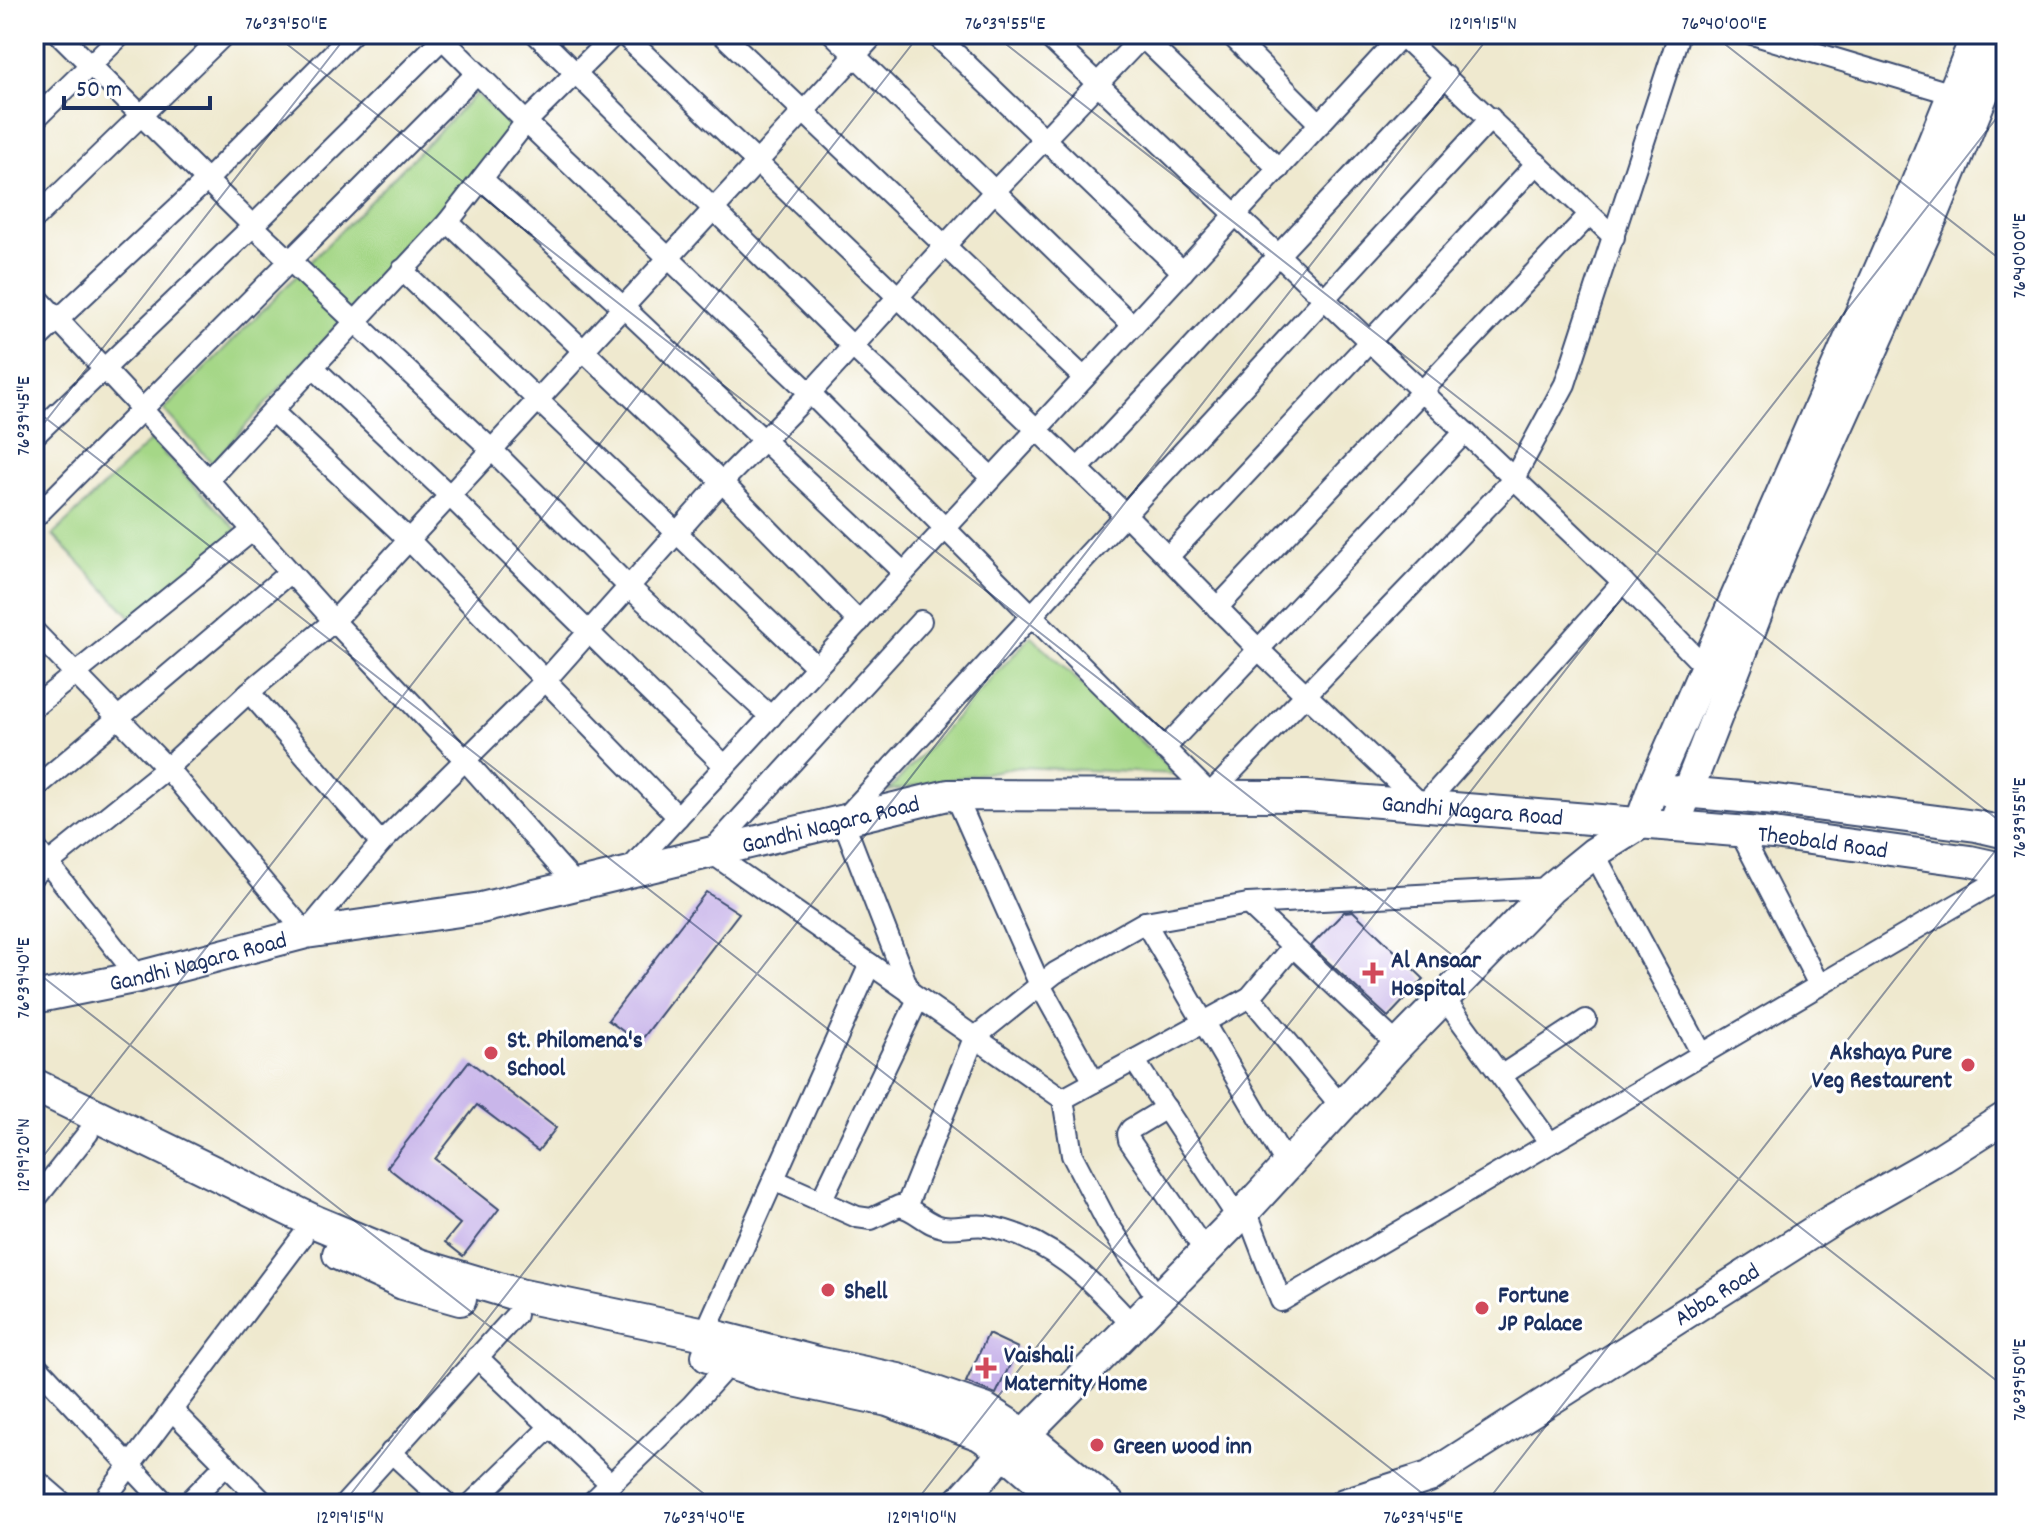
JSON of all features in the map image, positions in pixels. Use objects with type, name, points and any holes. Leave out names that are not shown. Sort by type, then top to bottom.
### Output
[{"type":"main road","points":[[958,1504],[1014,1443],[1242,1214],[1398,1045],[1551,888],[1594,853],[1640,824],[1653,787],[1977,34]]},
{"type":"main road","points":[[1674,826],[1780,554],[1926,232],[2006,38]]},
{"type":"main road","name":"Theobald Road","points":[[1653,787],[1688,794],[1776,800],[1976,826],[2006,833]]},
{"type":"main road","name":"Gandhi Nagara Road","points":[[34,998],[138,977],[306,933],[481,908],[955,794],[1306,796],[1640,824]]},
{"type":"main road","name":"Theobald Road","points":[[1640,824],[1740,832],[1970,861],[2006,869]]},
{"type":"main road","points":[[34,1085],[315,1222],[419,1265],[700,1343],[730,1363],[761,1373],[888,1400],[980,1434],[1014,1443],[1108,1504]]},
{"type":"main road","points":[[34,1105],[199,1189],[403,1283],[516,1315],[700,1343],[898,1380],[985,1410],[1067,1504]]},
{"type":"main road","name":"Abba Road","points":[[1389,1504],[1835,1218],[1943,1157],[2006,1117]]},
{"type":"main road","name":"Abba Road","points":[[1344,1504],[1429,1477]]},
{"type":"street","points":[[59,34],[290,262],[492,450],[629,587],[771,717]]},
{"type":"street","points":[[34,120],[122,34]]},
{"type":"street","points":[[34,219],[225,34]]},
{"type":"street","points":[[34,342],[206,181],[352,34]]},
{"type":"street","points":[[536,34],[852,346],[992,478]]},
{"type":"street","points":[[208,480],[448,222],[526,122],[615,34]]},
{"type":"street","points":[[623,34],[1125,514],[1259,650],[1423,806],[1623,582]]},
{"type":"street","points":[[722,34],[1084,378]]},
{"type":"street","points":[[833,34],[1133,326]]},
{"type":"street","points":[[41,869],[167,768],[249,692],[334,621],[875,34]]},
{"type":"street","points":[[935,34],[1183,272]]},
{"type":"street","points":[[1045,34],[1623,582],[1706,668]]},
{"type":"street","points":[[1230,34],[1320,124]]},
{"type":"street","points":[[34,436],[253,226],[440,36],[810,393],[1210,794],[1513,480],[1565,384],[1679,34]]},
{"type":"street","points":[[1752,34],[1780,38],[1953,94]]},
{"type":"street","points":[[34,631],[167,768],[306,933],[381,843],[545,681],[722,482],[810,393],[1142,35],[1279,169]]},
{"type":"street","points":[[626,873],[1402,35],[1614,237]]},
{"type":"street","points":[[34,518],[477,73]]},
{"type":"street","points":[[1078,469],[1446,76]]},
{"type":"street","points":[[821,1201],[914,996],[843,820],[1491,118]]},
{"type":"street","points":[[1168,557],[1537,163]]},
{"type":"street","points":[[482,179],[623,307],[904,573]]},
{"type":"street","points":[[1217,608],[1589,215]]},
{"type":"street","points":[[448,222],[722,482],[859,622]]},
{"type":"street","points":[[402,270],[817,667]]},
{"type":"street","points":[[34,294],[466,761],[576,885]]},
{"type":"street","points":[[314,368],[450,496],[725,766]]},
{"type":"street","points":[[272,411],[409,540],[678,817]]},
{"type":"street","points":[[1164,749],[1465,432]]},
{"type":"street","points":[[34,707],[253,530]]},
{"type":"street","points":[[34,789],[290,572]]},
{"type":"street","points":[[921,621],[710,852],[1063,1099],[1072,1155],[1107,1222],[1158,1299]]},
{"type":"street","points":[[249,692],[381,843]]},
{"type":"street","points":[[955,794],[1040,985],[1094,1082]]},
{"type":"street","points":[[1740,832],[1819,985]]},
{"type":"street","points":[[34,846],[41,869],[138,977]]},
{"type":"street","points":[[1594,853],[1702,1054]]},
{"type":"street","points":[[1134,1060],[1242,1214],[1281,1301],[2006,876]]},
{"type":"street","points":[[906,1207],[974,1038],[1055,973],[1145,922],[1248,904],[1551,888]]},
{"type":"street","points":[[1248,904],[1398,1045]]},
{"type":"street","points":[[1145,922],[1287,1165]]},
{"type":"street","points":[[1063,1099],[1250,997],[1293,946]]},
{"type":"street","points":[[700,1343],[870,964]]},
{"type":"street","points":[[1250,997],[1341,1106]]},
{"type":"street","points":[[1444,998],[1550,1143]]},
{"type":"street","points":[[1502,1075],[1586,1020]]},
{"type":"street","points":[[1166,1108],[1131,1129],[1129,1140],[1205,1251]]},
{"type":"street","points":[[34,1201],[88,1133]]},
{"type":"street","points":[[774,1180],[857,1217],[871,1219],[893,1207],[906,1207],[941,1227],[982,1225],[1015,1232],[1037,1242],[1093,1283],[1132,1325]]},
{"type":"street","points":[[101,1504],[302,1237]]},
{"type":"street","points":[[345,1504],[516,1315]]},
{"type":"street","points":[[477,1357],[611,1484]]},
{"type":"street","points":[[34,1363],[166,1504]]},
{"type":"street","points":[[590,1504],[692,1405],[730,1363]]},
{"type":"street","points":[[172,1410],[265,1504]]},
{"type":"street","points":[[471,1504],[551,1426]]},
{"type":"street","points":[[391,1452],[447,1504]]},
{"type":"street","points":[[187,1504],[226,1464]]},
{"type":"street","points":[[34,1478],[64,1504]]},
{"type":"green space","points":[[476,94],[515,129],[212,463],[164,410]]},
{"type":"green space","points":[[151,440],[237,530],[133,619],[53,535]]},
{"type":"green space","points":[[1031,636],[1175,774],[1018,767],[888,791]]},
{"type":"building","points":[[706,892],[739,913],[639,1043],[608,1020]]},
{"type":"building","points":[[1353,911],[1424,979],[1388,1017],[1311,946],[1344,912]]},
{"type":"building","points":[[469,1061],[556,1128],[538,1151],[477,1105],[435,1159],[499,1209],[463,1256],[445,1242],[460,1224],[387,1167]]},
{"type":"building","points":[[988,1334],[1018,1348],[996,1394],[966,1382]]},
{"type":"place","name":"Al Ansaar Hospital","points":[[1373,973]]},
{"type":"place","name":"St. Philomena's School","points":[[491,1053]]},
{"type":"place","name":"Akshaya Pure Veg Restaurent","points":[[1968,1065]]},
{"type":"place","name":"Shell","points":[[828,1290]]},
{"type":"place","name":"Fortune JP Palace","points":[[1482,1308]]},
{"type":"place","name":"Vaishali Maternity Home","points":[[986,1368]]},
{"type":"place","name":"Green wood inn","points":[[1097,1445]]}]
